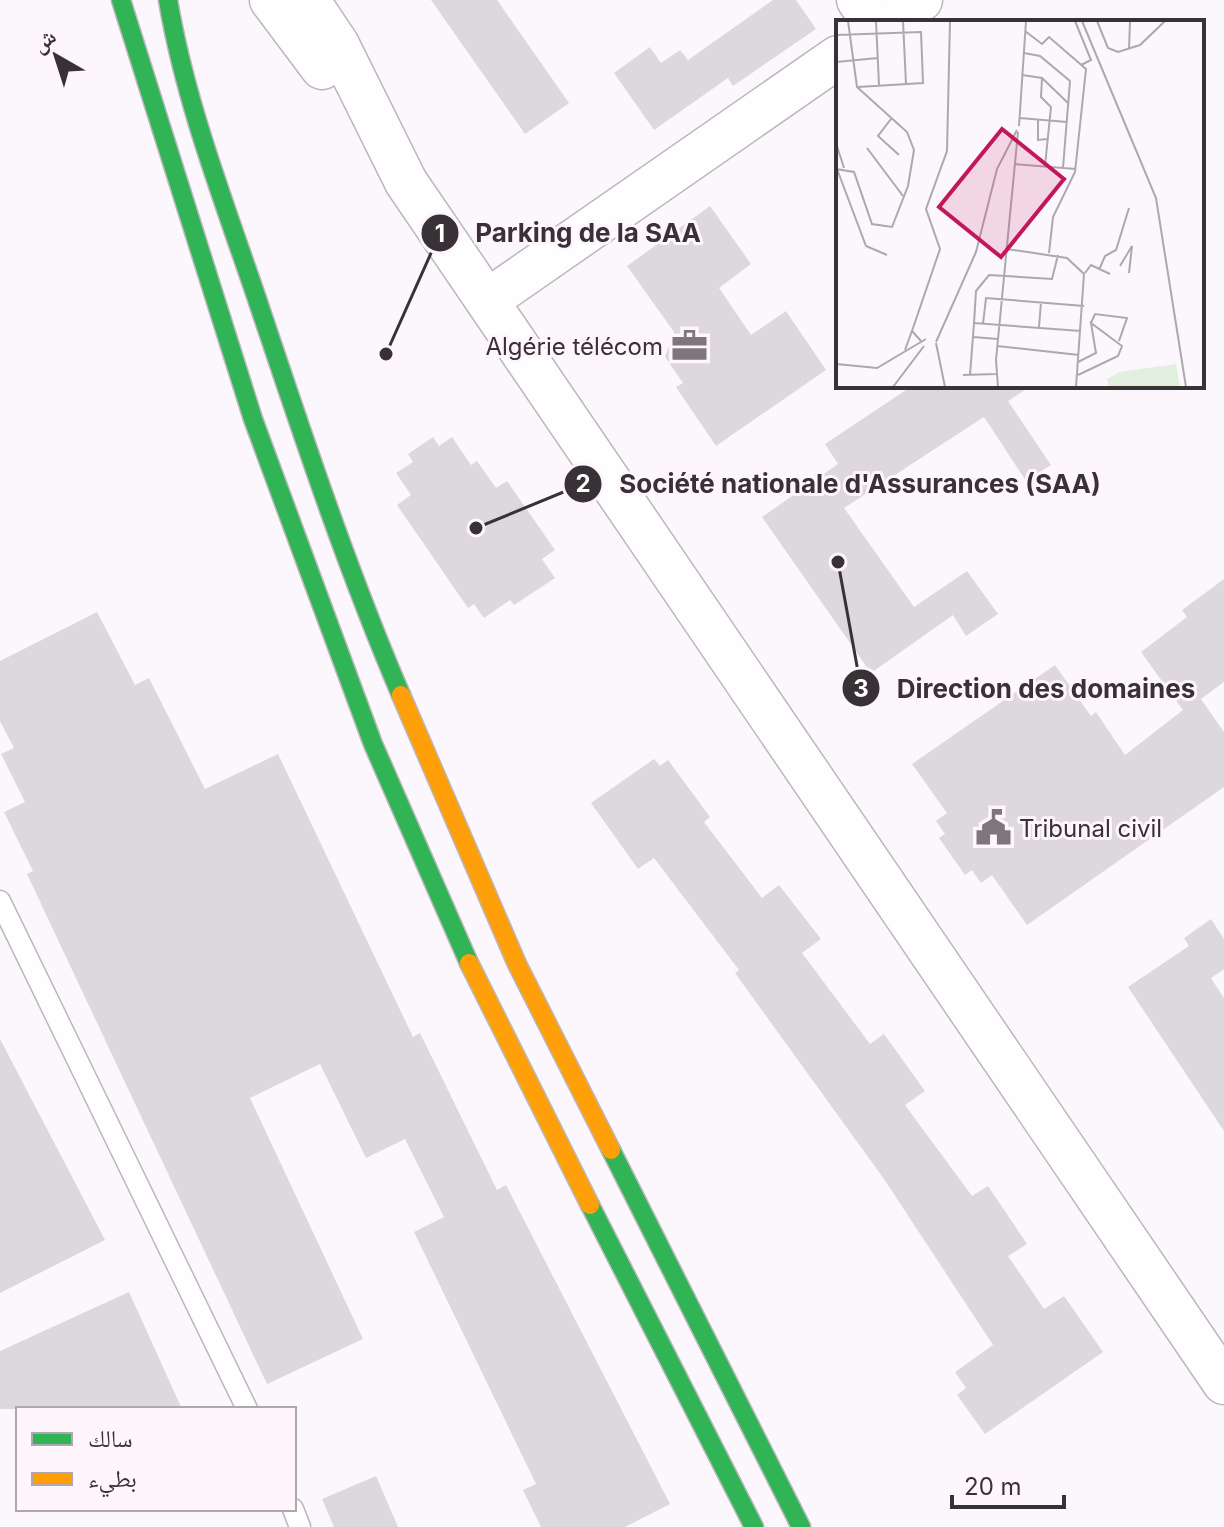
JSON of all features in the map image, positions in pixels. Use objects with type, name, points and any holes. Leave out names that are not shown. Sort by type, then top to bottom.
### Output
[{"type":"main road","points":[[121,0],[253,419],[373,744],[477,982],[754,1527]]},
{"type":"main road","points":[[168,3],[224,202],[334,528],[412,724],[517,964],[801,1527]]},
{"type":"street","points":[[271,0],[406,182],[488,300],[1223,1380]]},
{"type":"street","points":[[308,0],[338,45],[406,182]]},
{"type":"street","points":[[858,0],[872,20]]},
{"type":"street","points":[[892,20],[921,0]]},
{"type":"street","points":[[488,300],[836,58]]},
{"type":"lane","points":[[0,901],[246,1407]]},
{"type":"building","points":[[431,0],[497,0],[569,103],[525,134]]},
{"type":"building","points":[[773,0],[796,0],[816,29],[733,86],[728,78],[654,130],[614,73],[650,47],[661,63],[680,50],[688,60]]},
{"type":"building","points":[[710,206],[751,264],[719,288],[751,335],[786,311],[826,370],[716,446],[676,387],[683,383],[665,357],[674,332],[627,266]]},
{"type":"building","points":[[909,388],[1028,388],[1008,401],[1051,465],[1026,481],[984,417],[844,508],[914,607],[967,571],[998,614],[966,636],[953,615],[871,673],[762,517],[838,464],[825,444]]},
{"type":"building","points":[[433,437],[439,446],[452,437],[471,465],[477,461],[496,488],[507,481],[555,550],[542,559],[555,578],[514,605],[510,600],[484,618],[474,604],[468,608],[397,505],[411,495],[396,473],[413,462],[408,454]]},
{"type":"building","points":[[1224,579],[1224,682],[1201,699],[1224,732],[1224,787],[1027,925],[992,875],[981,883],[972,870],[965,875],[939,838],[945,834],[936,821],[947,813],[912,764],[1055,665],[1091,716],[1096,712],[1125,755],[1183,710],[1141,652],[1187,617],[1182,610]]},
{"type":"building","points":[[97,612],[135,685],[149,678],[205,789],[278,754],[413,1037],[420,1033],[497,1190],[506,1185],[670,1504],[625,1527],[541,1527],[523,1490],[536,1484],[414,1232],[444,1217],[405,1139],[366,1158],[320,1064],[250,1098],[363,1339],[267,1384],[27,874],[33,871],[4,812],[25,802],[1,754],[14,748],[0,721],[0,661]]},
{"type":"building","points":[[654,759],[660,766],[668,760],[710,817],[704,822],[762,898],[779,885],[821,939],[802,953],[870,1044],[884,1034],[925,1091],[905,1105],[972,1196],[988,1186],[1027,1244],[1008,1256],[1044,1309],[1064,1296],[1103,1352],[985,1434],[957,1395],[966,1388],[955,1372],[993,1345],[884,1179],[735,973],[739,970],[654,858],[638,869],[591,803]]},
{"type":"building","points":[[1211,919],[1224,939],[1224,969],[1211,978],[1224,998],[1224,1131],[1128,987],[1189,946],[1184,938]]},
{"type":"building","points":[[0,1039],[105,1240],[0,1293]]},
{"type":"building","points":[[129,1292],[181,1407],[0,1409],[0,1351]]},
{"type":"building","points":[[376,1476],[398,1527],[334,1527],[322,1499]]},
{"type":"traffic: fast","points":[[121,0],[253,419],[373,744],[469,963]]},
{"type":"traffic: fast","points":[[168,0],[184,75],[218,186],[324,497],[401,695]]},
{"type":"traffic: fast","points":[[611,1150],[801,1527]]},
{"type":"traffic: fast","points":[[590,1205],[754,1527]]},
{"type":"traffic: slow","points":[[401,695],[517,964],[611,1150]]},
{"type":"traffic: slow","points":[[469,963],[590,1205]]},
{"type":"place","name":"Algérie télécom","points":[[689,346]]},
{"type":"place","name":"Parking de la SAA","points":[[386,354]]},
{"type":"place","name":"Société nationale d'Assurances (SAA)","points":[[476,528]]},
{"type":"place","name":"Direction des domaines","points":[[838,562]]},
{"type":"place","name":"Tribunal civil","points":[[993,828]]}]
